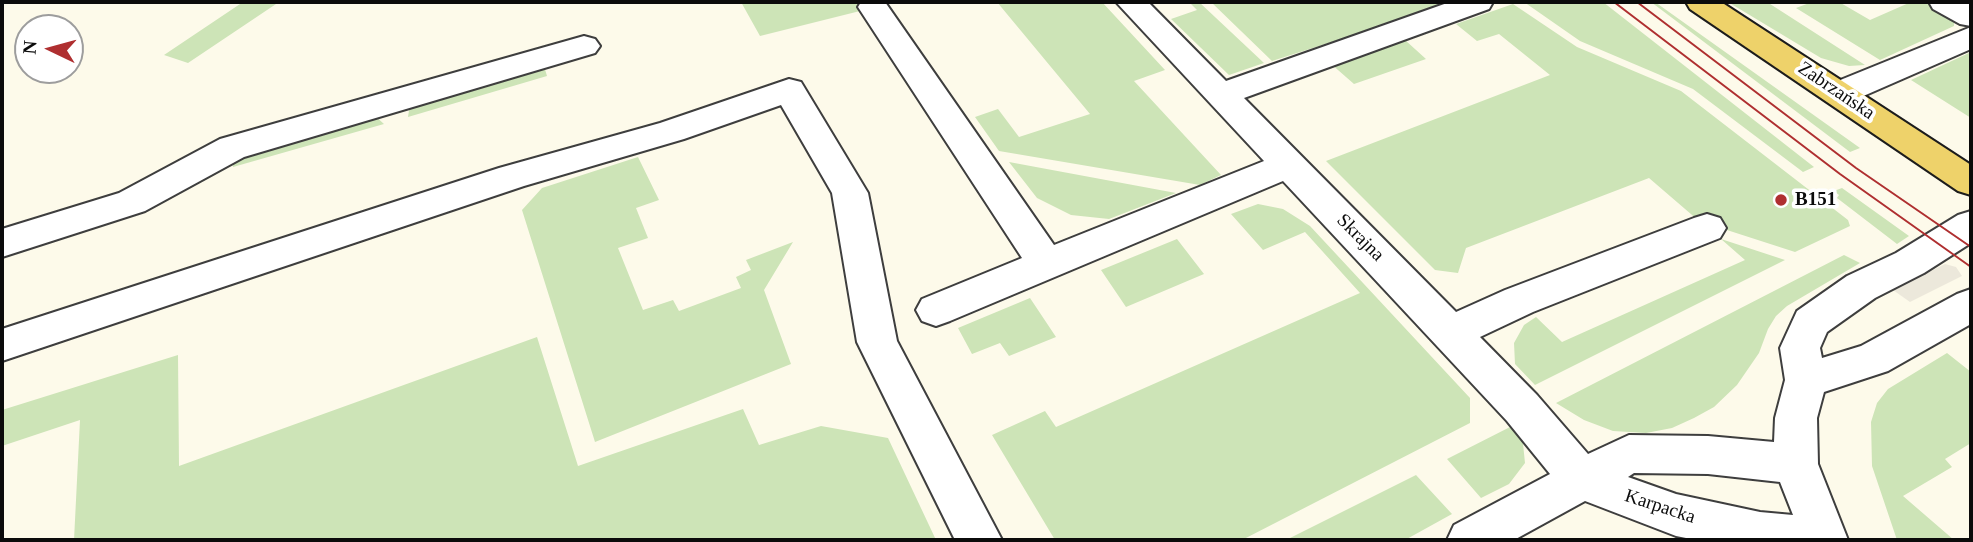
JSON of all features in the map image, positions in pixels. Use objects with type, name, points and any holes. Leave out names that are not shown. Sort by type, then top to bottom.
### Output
[{"type":"main road","name":"Zabrzańska","points":[[1700,2],[1971,181]]},
{"type":"street","name":"Skrajna","points":[[1131,2],[1451,332],[1522,408],[1583,480]]},
{"type":"street","points":[[1219,94],[1478,2]]},
{"type":"street","points":[[1944,2],[1971,18]]},
{"type":"street","points":[[873,7],[1046,264]]},
{"type":"street","points":[[1840,93],[1971,37]]},
{"type":"street","points":[[2,243],[132,202],[191,167],[232,148],[584,46]]},
{"type":"street","points":[[2,345],[512,177],[672,131],[789,90],[850,193],[877,342],[979,540]]},
{"type":"street","points":[[936,310],[1288,165]]},
{"type":"street","name":"Karpacka","points":[[1583,480],[1676,515],[1760,533],[1825,540],[1796,464],[1796,418],[1806,380],[1800,348],[1811,322],[1861,286],[1910,262],[1971,225]]},
{"type":"street","points":[[1451,332],[1519,301],[1707,229]]},
{"type":"street","points":[[1806,380],[1873,359],[1971,305]]},
{"type":"street","name":"Karpacka","points":[[1470,540],[1629,454],[1708,455],[1796,464]]},
{"type":"green space","points":[[243,2],[279,2],[188,63],[164,55]]},
{"type":"green space","points":[[741,2],[863,2],[868,9],[760,36]]},
{"type":"green space","points":[[997,2],[1102,2],[1165,70],[1134,81],[1221,175],[1200,185],[999,151],[975,117],[998,109],[1019,137],[1090,114]]},
{"type":"green space","points":[[1189,2],[1199,2],[1264,63],[1229,75],[1171,19],[1197,10]]},
{"type":"green space","points":[[1211,2],[1457,2],[1272,61]]},
{"type":"green space","points":[[1524,2],[1603,2],[1814,167],[1803,172],[1693,89],[1580,41]]},
{"type":"green space","points":[[1651,2],[1655,2],[1860,148],[1850,152]]},
{"type":"green space","points":[[1728,2],[1767,2],[1865,65],[1849,66],[1821,58]]},
{"type":"green space","points":[[1812,2],[1839,2],[1870,20],[1911,2],[1937,2],[1948,8],[1954,18],[1954,26],[1880,60],[1796,8]]},
{"type":"green space","points":[[1513,4],[1577,47],[1681,91],[1848,220],[1850,226],[1795,252],[1699,221],[1649,178],[1466,248],[1458,273],[1435,270],[1326,161],[1550,75],[1499,34],[1477,41],[1456,24]]},
{"type":"green space","points":[[1405,40],[1426,59],[1354,84],[1330,63]]},
{"type":"green space","points":[[1971,52],[1971,118],[1911,80]]},
{"type":"green space","points":[[544,66],[547,76],[408,117],[410,104]]},
{"type":"green space","points":[[373,114],[384,124],[233,167],[232,154]]},
{"type":"green space","points":[[638,157],[659,200],[636,208],[648,238],[618,248],[643,310],[673,300],[679,311],[741,288],[736,277],[751,270],[746,260],[793,242],[764,290],[791,364],[595,442],[522,210],[542,188]]},
{"type":"green space","points":[[1009,162],[1176,193],[1109,219],[1071,215],[1037,198]]},
{"type":"green space","points":[[1842,188],[1909,236],[1897,244],[1837,198],[1839,195],[1834,191]]},
{"type":"green space","points":[[1258,204],[1283,209],[1310,226],[1470,398],[1470,423],[1242,540],[1055,540],[992,435],[1045,411],[1056,427],[1360,293],[1305,232],[1263,250],[1231,214]]},
{"type":"green space","points":[[1177,239],[1204,274],[1126,307],[1101,270]]},
{"type":"green space","points":[[1721,239],[1785,260],[1535,385],[1515,364],[1514,343],[1524,325],[1536,317],[1562,342],[1745,260]]},
{"type":"green space","points":[[1844,255],[1860,263],[1787,306],[1776,316],[1759,353],[1737,385],[1714,407],[1694,418],[1672,428],[1646,433],[1613,431],[1584,420],[1556,403]]},
{"type":"green space","points":[[1030,298],[1056,337],[1009,356],[1000,343],[972,354],[958,328]]},
{"type":"green space","points":[[537,337],[578,466],[743,409],[759,445],[821,426],[888,438],[936,540],[74,540],[80,420],[2,446],[2,410],[178,355],[179,466]]},
{"type":"green space","points":[[1947,353],[1971,372],[1971,443],[1945,459],[1952,467],[1903,496],[1954,540],[1897,540],[1872,466],[1871,422],[1877,403],[1888,389]]},
{"type":"green space","points":[[1514,425],[1522,434],[1525,463],[1509,484],[1481,498],[1447,459]]},
{"type":"green space","points":[[1416,475],[1452,514],[1405,540],[1286,540]]},
{"type":"shaded area","points":[[1945,264],[1956,267],[1962,276],[1910,302],[1893,290]]},
{"type":"tram line","points":[[1614,2],[1840,174],[1971,267]]},
{"type":"tram line","points":[[1637,2],[1856,168],[1971,247]]},
{"type":"place","name":"B151","points":[[1781,200]]}]
